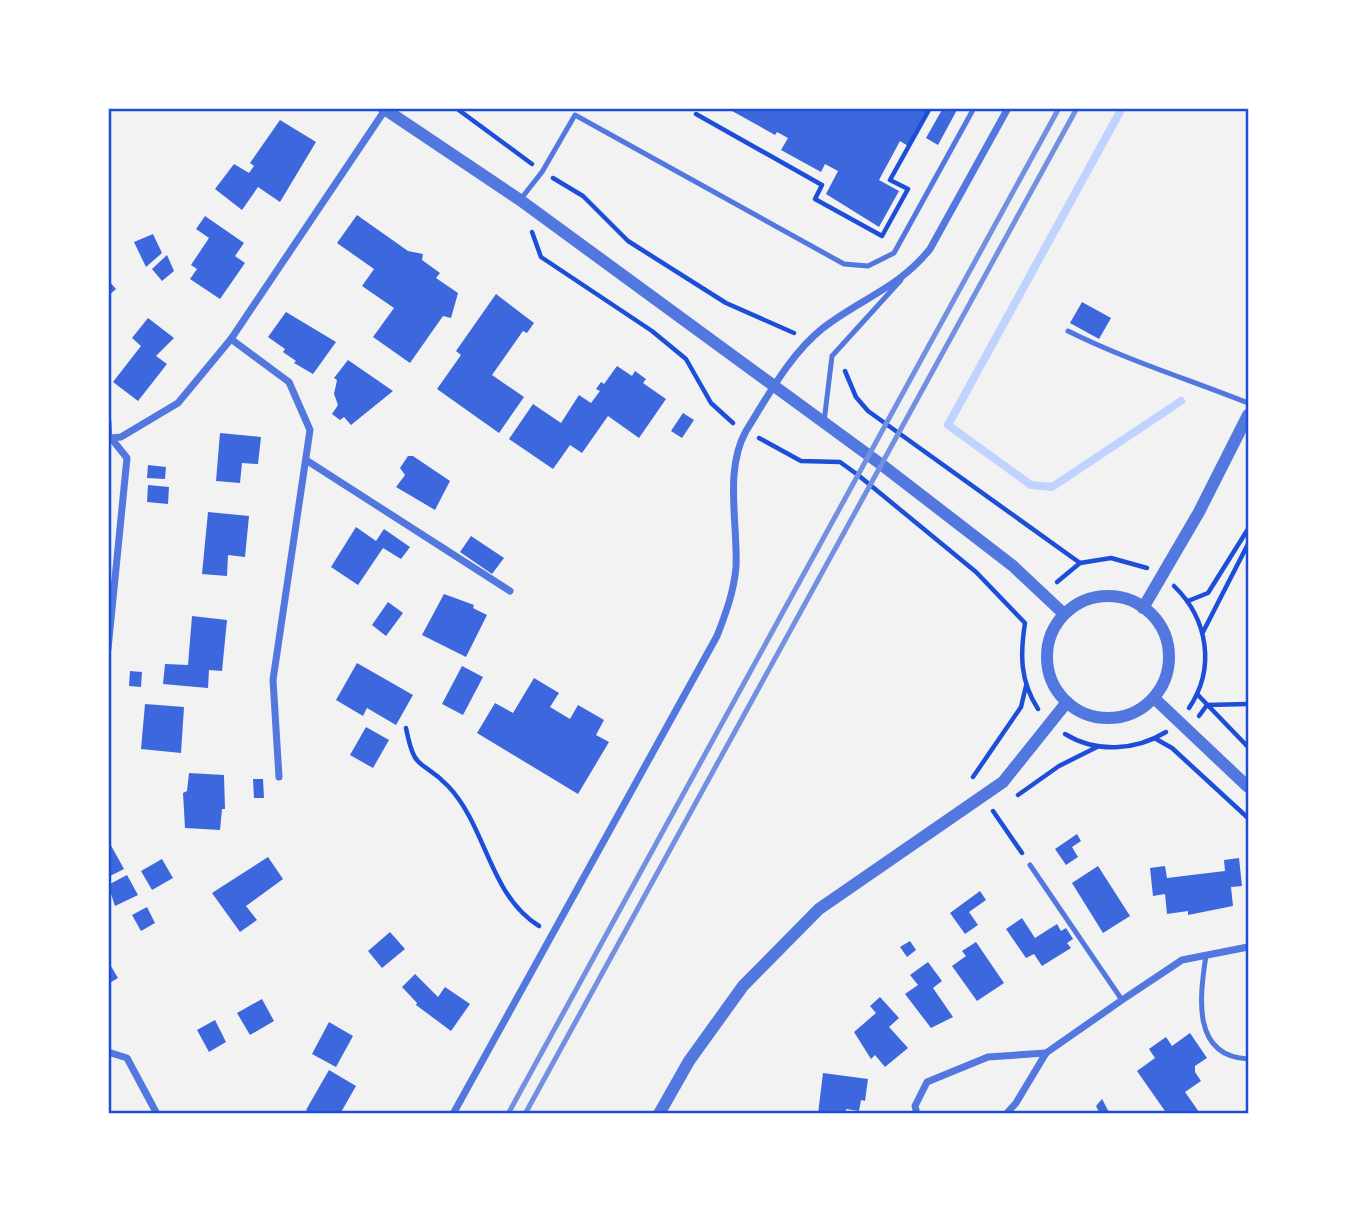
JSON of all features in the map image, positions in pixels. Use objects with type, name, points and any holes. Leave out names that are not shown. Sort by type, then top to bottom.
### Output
[{"type":"street","points":[[453,1114],[717,636],[726,612],[736,569],[734,488],[740,442],[746,431],[809,340],[840,316],[901,280],[930,249],[1009,108]]},
{"type":"street","points":[[110,440],[121,437],[178,403],[231,338],[384,109],[520,200],[824,422],[1013,566],[1064,614]]},
{"type":"street","points":[[231,338],[289,382],[310,430],[273,680],[279,777]]},
{"type":"street","points":[[1143,608],[1199,512],[1248,415]]},
{"type":"street","points":[[108,422],[110,440],[127,458],[108,649]]},
{"type":"street","points":[[306,460],[510,591]]},
{"type":"street","points":[[1107,595],[1130,599],[1143,608],[1164,631],[1170,654],[1166,677],[1154,698],[1135,712],[1111,718],[1088,715],[1067,702],[1053,682],[1047,659],[1051,635],[1064,614],[1084,600],[1107,595]]},
{"type":"street","points":[[1154,698],[1248,787]]},
{"type":"street","points":[[659,1114],[689,1061],[743,986],[809,919],[1003,782],[1067,702]]},
{"type":"street","points":[[1006,1114],[1016,1103],[1046,1053],[1122,1000],[1182,960],[1248,947]]},
{"type":"street","points":[[108,1052],[127,1058],[157,1114]]},
{"type":"street","points":[[917,1114],[915,1106],[926,1082],[988,1057],[1046,1053]]},
{"type":"lane","points":[[520,200],[542,172],[575,115],[844,264],[868,267],[894,253],[974,108]]},
{"type":"lane","points":[[824,422],[832,356],[901,280]]},
{"type":"lane","points":[[1068,331],[1114,354],[1248,403]]},
{"type":"lane","points":[[1030,865],[1122,1000]]},
{"type":"lane","points":[[1206,955],[1199,998],[1212,1044],[1230,1058],[1248,1059]]},
{"type":"path","points":[[456,108],[542,172],[583,196],[628,242],[726,303],[809,340]]},
{"type":"path","points":[[696,114],[822,185],[815,199],[882,236],[908,189],[890,180],[930,108]]},
{"type":"path","points":[[531,208],[531,227],[541,257],[652,331],[687,359],[715,408],[746,431],[800,461],[839,462],[871,484],[975,572],[1025,623],[1021,659],[1026,685],[1050,723],[1069,736],[1100,746],[1120,747],[1155,739],[1172,748],[1248,818]]},
{"type":"path","points":[[832,356],[844,369],[856,397],[868,411],[1080,563],[1111,558],[1130,561],[1162,576],[1188,601],[1203,633],[1205,662],[1198,694],[1248,747]]},
{"type":"path","points":[[1188,601],[1208,593],[1248,530]]},
{"type":"path","points":[[1203,633],[1248,544]]},
{"type":"path","points":[[955,818],[964,787],[981,769],[1021,707],[1026,685]]},
{"type":"path","points":[[406,728],[411,756],[448,786],[473,823],[506,893],[527,918],[551,934]]},
{"type":"path","points":[[1015,797],[1059,766],[1100,746]]},
{"type":"path","points":[[983,796],[1030,865]]},
{"type":"path","points":[[990,810],[1003,803]]},
{"type":"building","points":[[734,108],[928,108],[908,146],[900,141],[879,180],[899,191],[879,227],[826,194],[838,171],[825,164],[821,172],[781,150],[788,138],[777,132],[775,135],[732,111]]},
{"type":"building","points":[[943,108],[958,108],[938,145],[926,138]]},
{"type":"building","points":[[280,120],[316,142],[280,202],[258,187],[242,210],[215,189],[234,164],[249,173],[254,166],[250,163]]},
{"type":"building","points":[[357,215],[408,251],[423,254],[422,260],[440,273],[436,278],[458,293],[451,318],[443,316],[410,363],[373,337],[394,308],[362,286],[374,269],[337,243]]},
{"type":"building","points":[[205,216],[244,243],[235,256],[245,263],[220,299],[190,279],[197,269],[191,265],[209,238],[196,229]]},
{"type":"building","points":[[153,234],[162,253],[146,267],[134,242]]},
{"type":"building","points":[[167,255],[174,271],[162,281],[152,269]]},
{"type":"building","points":[[108,280],[116,289],[108,296]]},
{"type":"building","points":[[496,294],[534,323],[527,333],[523,331],[492,375],[524,397],[499,433],[437,389],[461,355],[456,351]]},
{"type":"building","points":[[1082,302],[1111,318],[1099,339],[1070,323]]},
{"type":"building","points":[[286,312],[336,342],[313,374],[294,363],[296,361],[283,352],[285,349],[268,337]]},
{"type":"building","points":[[148,318],[174,338],[156,356],[167,364],[138,401],[113,382],[141,346],[132,338]]},
{"type":"building","points":[[348,360],[393,391],[351,425],[344,417],[340,420],[332,414],[338,405],[334,394],[337,380],[334,378]]},
{"type":"building","points":[[617,366],[632,376],[635,371],[646,379],[643,383],[666,399],[639,438],[608,416],[582,453],[570,445],[553,469],[509,439],[533,404],[561,423],[579,395],[591,403],[600,391],[596,389],[601,382],[604,384]]},
{"type":"building","points":[[683,413],[694,420],[682,438],[671,431]]},
{"type":"building","points":[[220,433],[261,437],[258,464],[242,463],[240,483],[216,481]]},
{"type":"building","points":[[408,456],[413,456],[450,481],[435,510],[396,487],[405,475],[400,468]]},
{"type":"building","points":[[148,465],[166,467],[165,479],[147,478]]},
{"type":"building","points":[[148,485],[169,487],[168,504],[147,502]]},
{"type":"building","points":[[208,512],[249,516],[245,557],[228,555],[227,576],[202,574]]},
{"type":"building","points":[[356,527],[376,541],[384,529],[410,547],[401,559],[383,548],[358,585],[331,567]]},
{"type":"building","points":[[471,536],[504,558],[492,574],[460,552]]},
{"type":"building","points":[[444,594],[474,605],[473,608],[487,615],[466,657],[422,635]]},
{"type":"building","points":[[388,602],[403,613],[386,636],[372,625]]},
{"type":"building","points":[[192,616],[227,620],[222,671],[209,670],[208,688],[163,684],[165,664],[188,665]]},
{"type":"building","points":[[357,663],[413,695],[396,725],[367,708],[363,716],[336,700]]},
{"type":"building","points":[[462,666],[483,677],[463,715],[442,704]]},
{"type":"building","points":[[130,671],[142,672],[141,687],[129,686]]},
{"type":"building","points":[[534,678],[559,693],[550,707],[570,719],[578,705],[604,720],[596,735],[609,742],[578,794],[477,733],[495,703],[513,713]]},
{"type":"building","points":[[145,704],[184,707],[181,753],[141,749]]},
{"type":"building","points":[[366,727],[389,740],[373,768],[350,755]]},
{"type":"building","points":[[189,773],[224,775],[225,809],[222,809],[220,830],[185,828],[183,793],[187,791]]},
{"type":"building","points":[[253,779],[263,779],[264,798],[254,798]]},
{"type":"building","points":[[1077,834],[1081,841],[1072,847],[1078,857],[1066,865],[1055,849]]},
{"type":"building","points":[[108,840],[124,869],[108,877]]},
{"type":"building","points":[[268,857],[283,879],[246,906],[257,920],[240,932],[212,893]]},
{"type":"building","points":[[1239,858],[1242,886],[1231,887],[1233,906],[1188,915],[1188,911],[1167,914],[1165,894],[1153,896],[1150,868],[1165,866],[1167,878],[1225,871],[1224,860]]},
{"type":"building","points":[[162,859],[173,878],[152,890],[141,871]]},
{"type":"building","points":[[1098,866],[1130,916],[1103,933],[1072,883]]},
{"type":"building","points":[[127,875],[138,895],[115,906],[108,885]]},
{"type":"building","points":[[980,891],[986,900],[969,912],[978,925],[965,934],[950,913]]},
{"type":"building","points":[[147,907],[155,923],[141,931],[132,915]]},
{"type":"building","points":[[1022,918],[1035,938],[1057,924],[1061,931],[1066,928],[1073,939],[1067,943],[1071,948],[1042,966],[1034,954],[1026,958],[1006,929]]},
{"type":"building","points":[[390,932],[405,949],[382,968],[368,951]]},
{"type":"building","points":[[910,941],[916,950],[907,957],[900,947]]},
{"type":"building","points":[[976,942],[1004,983],[977,1001],[952,966],[966,956],[962,951]]},
{"type":"building","points":[[108,961],[118,978],[108,984]]},
{"type":"building","points":[[928,962],[942,981],[933,988],[953,1017],[931,1028],[905,994],[918,985],[910,975]]},
{"type":"building","points":[[415,974],[438,997],[445,987],[470,1004],[451,1031],[416,1005],[402,987]]},
{"type":"building","points":[[880,997],[899,1018],[889,1027],[908,1048],[885,1067],[875,1055],[871,1059],[854,1032],[876,1013],[870,1006]]},
{"type":"building","points":[[262,999],[274,1021],[250,1035],[237,1013]]},
{"type":"building","points":[[215,1020],[226,1042],[209,1052],[197,1030]]},
{"type":"building","points":[[329,1022],[353,1036],[336,1067],[312,1054]]},
{"type":"building","points":[[1190,1033],[1207,1058],[1195,1066],[1195,1072],[1201,1081],[1185,1092],[1199,1112],[1167,1114],[1137,1071],[1155,1058],[1149,1049],[1166,1037],[1172,1046]]},
{"type":"building","points":[[329,1070],[356,1086],[340,1114],[312,1114],[306,1110]]},
{"type":"building","points":[[823,1073],[868,1079],[865,1101],[861,1100],[859,1111],[846,1109],[846,1114],[818,1114]]},
{"type":"building","points":[[1102,1099],[1110,1114],[1100,1114],[1096,1106]]},
{"type":"waterway","points":[[1122,108],[948,425],[1031,485],[1052,487],[1181,401]]},
{"type":"railway","points":[[508,1114],[1059,108]]},
{"type":"railway","points":[[525,1114],[1077,108]]}]
